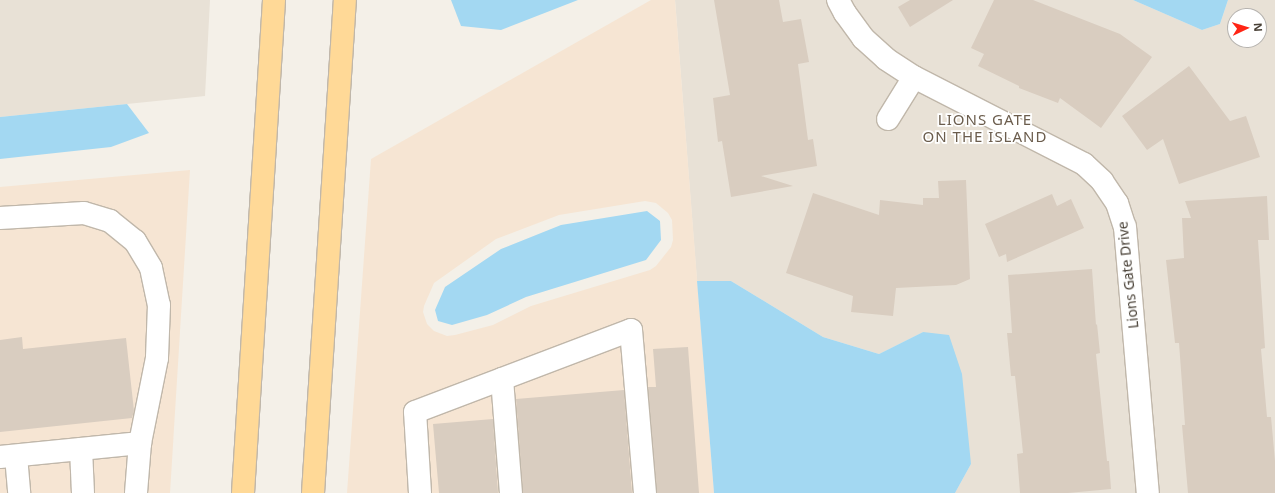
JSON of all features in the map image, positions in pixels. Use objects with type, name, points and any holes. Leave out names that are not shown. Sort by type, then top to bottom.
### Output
[{"type":"main road","points":[[243,493],[274,0]]},
{"type":"main road","points":[[313,493],[345,0]]},
{"type":"street","name":"Lions Gate Drive","points":[[838,0],[845,13],[863,38],[886,59],[914,77],[1084,164],[1102,181],[1117,203],[1125,227],[1148,493]]},
{"type":"street","points":[[888,119],[914,77]]},
{"type":"street","points":[[0,218],[84,213],[110,221],[135,241],[151,268],[159,304],[157,358],[140,442],[136,493]]},
{"type":"street","points":[[420,493],[415,412],[631,330],[645,493]]},
{"type":"street","points":[[502,379],[511,493]]},
{"type":"street","points":[[19,493],[8,457],[140,442]]},
{"type":"street","points":[[81,449],[83,493]]},
{"type":"shaded area","points":[[0,0],[210,0],[205,96],[0,117]]},
{"type":"shaded area","points":[[651,0],[675,0],[714,493],[347,493],[371,159]],"holes":[[[645,201],[656,203],[668,213],[672,220],[673,240],[671,247],[656,266],[650,270],[531,306],[493,325],[455,335],[447,336],[434,331],[427,324],[423,312],[424,306],[434,283],[496,239],[559,215]]]},
{"type":"shaded area","points":[[675,0],[1133,0],[1202,30],[1220,24],[1228,0],[1275,0],[1275,493],[955,493],[971,464],[923,332],[879,354],[823,337],[731,281],[697,281]]},
{"type":"shaded area","points":[[190,170],[170,493],[0,493],[0,187]]},
{"type":"water","points":[[451,0],[578,0],[501,30],[461,26]]},
{"type":"water","points":[[1133,0],[1228,0],[1220,24],[1202,30]]},
{"type":"water","points":[[127,104],[149,133],[111,147],[0,159],[0,117]]},
{"type":"water","points":[[647,211],[660,221],[661,240],[646,260],[526,297],[487,315],[452,325],[438,321],[435,310],[445,287],[501,249],[561,225]]},
{"type":"water","points":[[697,281],[731,281],[823,337],[879,354],[923,332],[949,335],[962,374],[971,464],[955,493],[714,493]]},
{"type":"building","points":[[714,0],[779,0],[783,22],[801,19],[809,62],[798,64],[808,140],[813,139],[817,166],[761,176],[793,186],[731,197],[722,141],[718,142],[713,98],[730,95]]},
{"type":"building","points":[[910,0],[953,0],[910,27],[898,7]]},
{"type":"building","points":[[994,0],[1033,0],[1120,34],[1152,57],[1101,128],[1060,98],[1058,103],[1019,88],[1019,86],[978,66],[984,54],[971,48]]},
{"type":"building","points":[[1189,66],[1230,121],[1246,116],[1260,157],[1179,184],[1163,139],[1147,150],[1122,116]]},
{"type":"building","points":[[966,180],[970,279],[956,285],[896,288],[893,316],[851,312],[853,296],[786,273],[813,193],[879,215],[880,200],[923,205],[923,198],[939,198],[938,181]]},
{"type":"building","points":[[1052,194],[1057,206],[1071,199],[1084,228],[1007,262],[1006,254],[999,257],[985,224]]},
{"type":"building","points":[[1267,196],[1269,240],[1258,240],[1265,348],[1261,349],[1267,417],[1271,417],[1275,461],[1275,493],[1188,493],[1182,425],[1185,425],[1179,343],[1175,343],[1166,260],[1184,258],[1182,218],[1191,218],[1185,201]]},
{"type":"building","points":[[1092,269],[1096,325],[1097,324],[1100,353],[1096,354],[1111,489],[1068,493],[1020,493],[1017,454],[1023,453],[1015,376],[1011,376],[1007,333],[1012,333],[1008,275]]},
{"type":"building","points":[[22,337],[23,349],[126,338],[134,411],[132,418],[0,432],[0,340]]},
{"type":"building","points":[[688,347],[699,493],[657,493],[648,387],[656,387],[653,349]]},
{"type":"building","points":[[624,390],[632,493],[523,493],[516,399]]},
{"type":"building","points":[[493,419],[498,493],[439,493],[433,424]]},
{"type":"district","name":"LIONS GATE ON THE ISLAND","points":[[985,128]]}]
